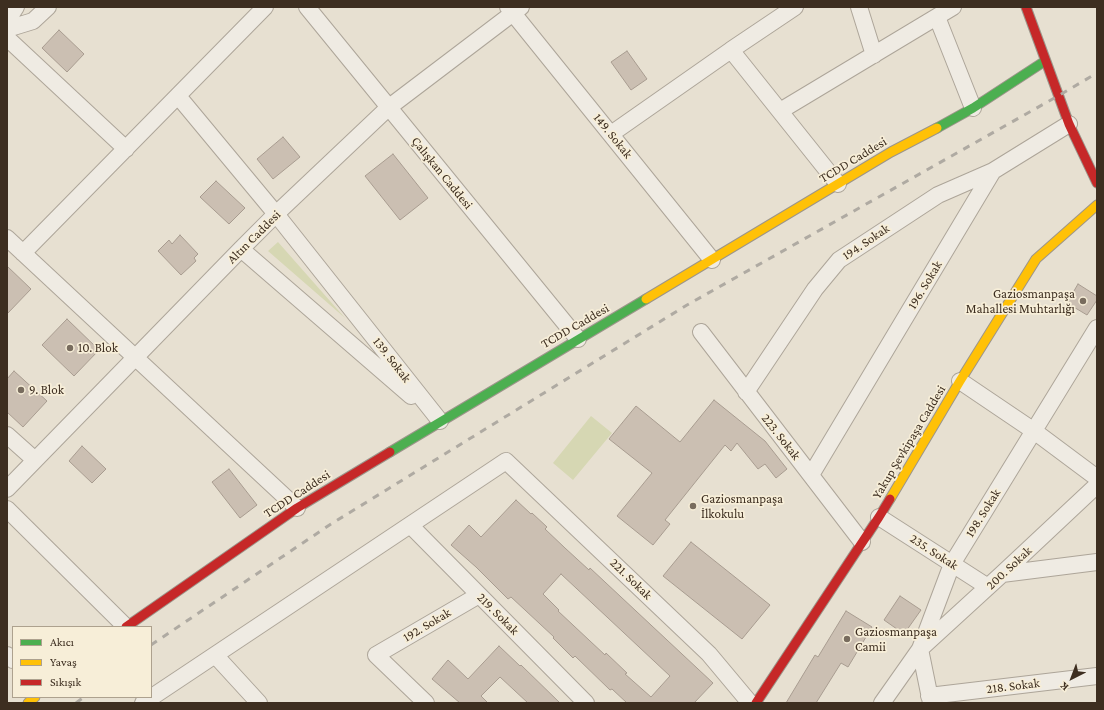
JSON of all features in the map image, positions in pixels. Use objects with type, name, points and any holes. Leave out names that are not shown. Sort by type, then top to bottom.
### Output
[{"type":"main road","points":[[1026,7],[1069,124],[1097,183]]},
{"type":"main road","name":"TCDD Caddesi","points":[[127,626],[296,508],[891,152],[973,108],[1045,61]]},
{"type":"main road","name":"Yakup Şevkipaşa Caddesi","points":[[756,703],[879,517],[960,381],[1036,259],[1097,205]]},
{"type":"street","points":[[7,21],[16,7]]},
{"type":"street","points":[[7,29],[33,22],[48,7]]},
{"type":"street","points":[[23,254],[265,7]]},
{"type":"street","name":"Çalışkan Caddesi","points":[[307,7],[578,339]]},
{"type":"street","points":[[611,134],[795,7]]},
{"type":"street","points":[[859,7],[874,55]]},
{"type":"street","points":[[780,111],[954,7]]},
{"type":"street","name":"Altın Caddesi","points":[[7,489],[276,214],[388,108],[514,9]]},
{"type":"street","name":"149. Sokak","points":[[514,9],[611,134],[712,260]]},
{"type":"street","points":[[937,17],[973,108]]},
{"type":"street","points":[[7,38],[126,149]]},
{"type":"street","points":[[731,50],[838,184]]},
{"type":"street","name":"139. Sokak","points":[[178,96],[276,214],[440,421]]},
{"type":"street","name":"196. Sokak","points":[[811,475],[993,171],[1069,124]]},
{"type":"street","name":"194. Sokak","points":[[746,392],[814,289],[839,260],[938,195],[993,171]]},
{"type":"street","points":[[7,238],[296,508]]},
{"type":"street","name":"139. Sokak","points":[[241,250],[440,421]]},
{"type":"street","name":"198. Sokak","points":[[882,703],[920,649],[952,564],[1097,328]]},
{"type":"street","name":"223. Sokak","points":[[701,332],[862,542]]},
{"type":"street","points":[[960,381],[1034,431],[1097,478]]},
{"type":"street","points":[[7,435],[35,460]]},
{"type":"street","name":"221. Sokak","points":[[410,525],[506,461],[709,654],[750,703]]},
{"type":"street","name":"200. Sokak","points":[[920,649],[1097,485]]},
{"type":"street","points":[[7,509],[125,626]]},
{"type":"street","name":"235. Sokak","points":[[879,517],[988,587]]},
{"type":"street","points":[[152,697],[410,525]]},
{"type":"street","name":"219. Sokak","points":[[410,525],[586,703]]},
{"type":"street","points":[[1002,574],[1097,562]]},
{"type":"street","name":"192. Sokak","points":[[426,703],[376,656],[479,595]]},
{"type":"street","points":[[920,649],[930,700]]},
{"type":"street","points":[[215,654],[259,703]]},
{"type":"street","name":"218. Sokak","points":[[930,700],[1097,676]]},
{"type":"green space","points":[[278,242],[345,318],[268,251]]},
{"type":"green space","points":[[591,416],[612,433],[573,480],[553,463]]},
{"type":"building","points":[[59,30],[84,54],[67,72],[42,48]]},
{"type":"building","points":[[627,51],[647,79],[631,90],[611,62]]},
{"type":"building","points":[[283,137],[300,157],[273,179],[257,159]]},
{"type":"building","points":[[393,154],[428,198],[400,220],[365,176]]},
{"type":"building","points":[[216,181],[245,208],[229,224],[200,197]]},
{"type":"building","points":[[180,235],[198,254],[194,258],[196,261],[181,275],[158,251],[169,240],[172,244]]},
{"type":"building","points":[[7,266],[31,289],[7,314]]},
{"type":"building","points":[[1078,284],[1097,296],[1097,300],[1087,315],[1067,303]]},
{"type":"building","name":"10. Blok","points":[[67,319],[99,350],[74,376],[42,345]]},
{"type":"building","name":"9. Blok","points":[[14,371],[47,401],[23,427],[7,412],[7,379]]},
{"type":"building","points":[[714,400],[765,441],[787,469],[776,478],[765,464],[758,469],[737,443],[731,451],[725,445],[665,520],[670,524],[653,545],[617,516],[652,473],[609,439],[636,406],[680,442]]},
{"type":"building","points":[[82,446],[106,469],[92,483],[69,461]]},
{"type":"building","points":[[229,469],[257,505],[240,518],[212,482]]},
{"type":"building","points":[[516,500],[547,527],[545,529],[565,548],[589,570],[590,568],[713,683],[694,703],[627,703],[612,689],[610,690],[575,656],[573,658],[553,638],[554,637],[511,597],[508,599],[476,567],[451,545],[469,525],[481,537]],"holes":[[[561,574],[670,676],[651,697],[625,674],[627,673],[606,653],[605,655],[558,611],[559,610],[543,594]]]},
{"type":"building","points":[[691,542],[770,605],[742,639],[663,576]]},
{"type":"building","points":[[900,596],[921,610],[904,634],[884,620]]},
{"type":"building","points":[[846,611],[872,627],[848,667],[841,663],[816,703],[786,703],[815,655],[818,657]]},
{"type":"building","points":[[499,646],[560,703],[528,703],[500,677],[481,696],[488,703],[460,703],[432,679],[448,660],[468,679]]},
{"type":"railway","points":[[152,644],[331,524],[687,305],[1097,73]]},
{"type":"railway","points":[[76,703],[83,698]]},
{"type":"traffic: fast","points":[[937,128],[973,108],[1045,61]]},
{"type":"traffic: fast","points":[[390,452],[646,299]]},
{"type":"traffic: slow","points":[[646,299],[891,152],[937,128]]},
{"type":"traffic: slow","points":[[890,499],[960,381],[1036,259],[1097,205]]},
{"type":"traffic: slow","points":[[28,703],[34,698]]},
{"type":"traffic: jam","points":[[1026,7],[1069,124],[1097,183]]},
{"type":"traffic: jam","points":[[127,626],[297,508],[390,452]]},
{"type":"traffic: jam","points":[[756,703],[890,499]]},
{"type":"place","name":"Gaziosmanpaşa Mahallesi Muhtarlığı","points":[[1083,301]]},
{"type":"place","name":"10. Blok","points":[[70,348]]},
{"type":"place","name":"9. Blok","points":[[21,390]]},
{"type":"place","name":"Gaziosmanpaşa İlkokulu","points":[[693,506]]},
{"type":"place","name":"Gaziosmanpaşa Camii","points":[[847,639]]}]
